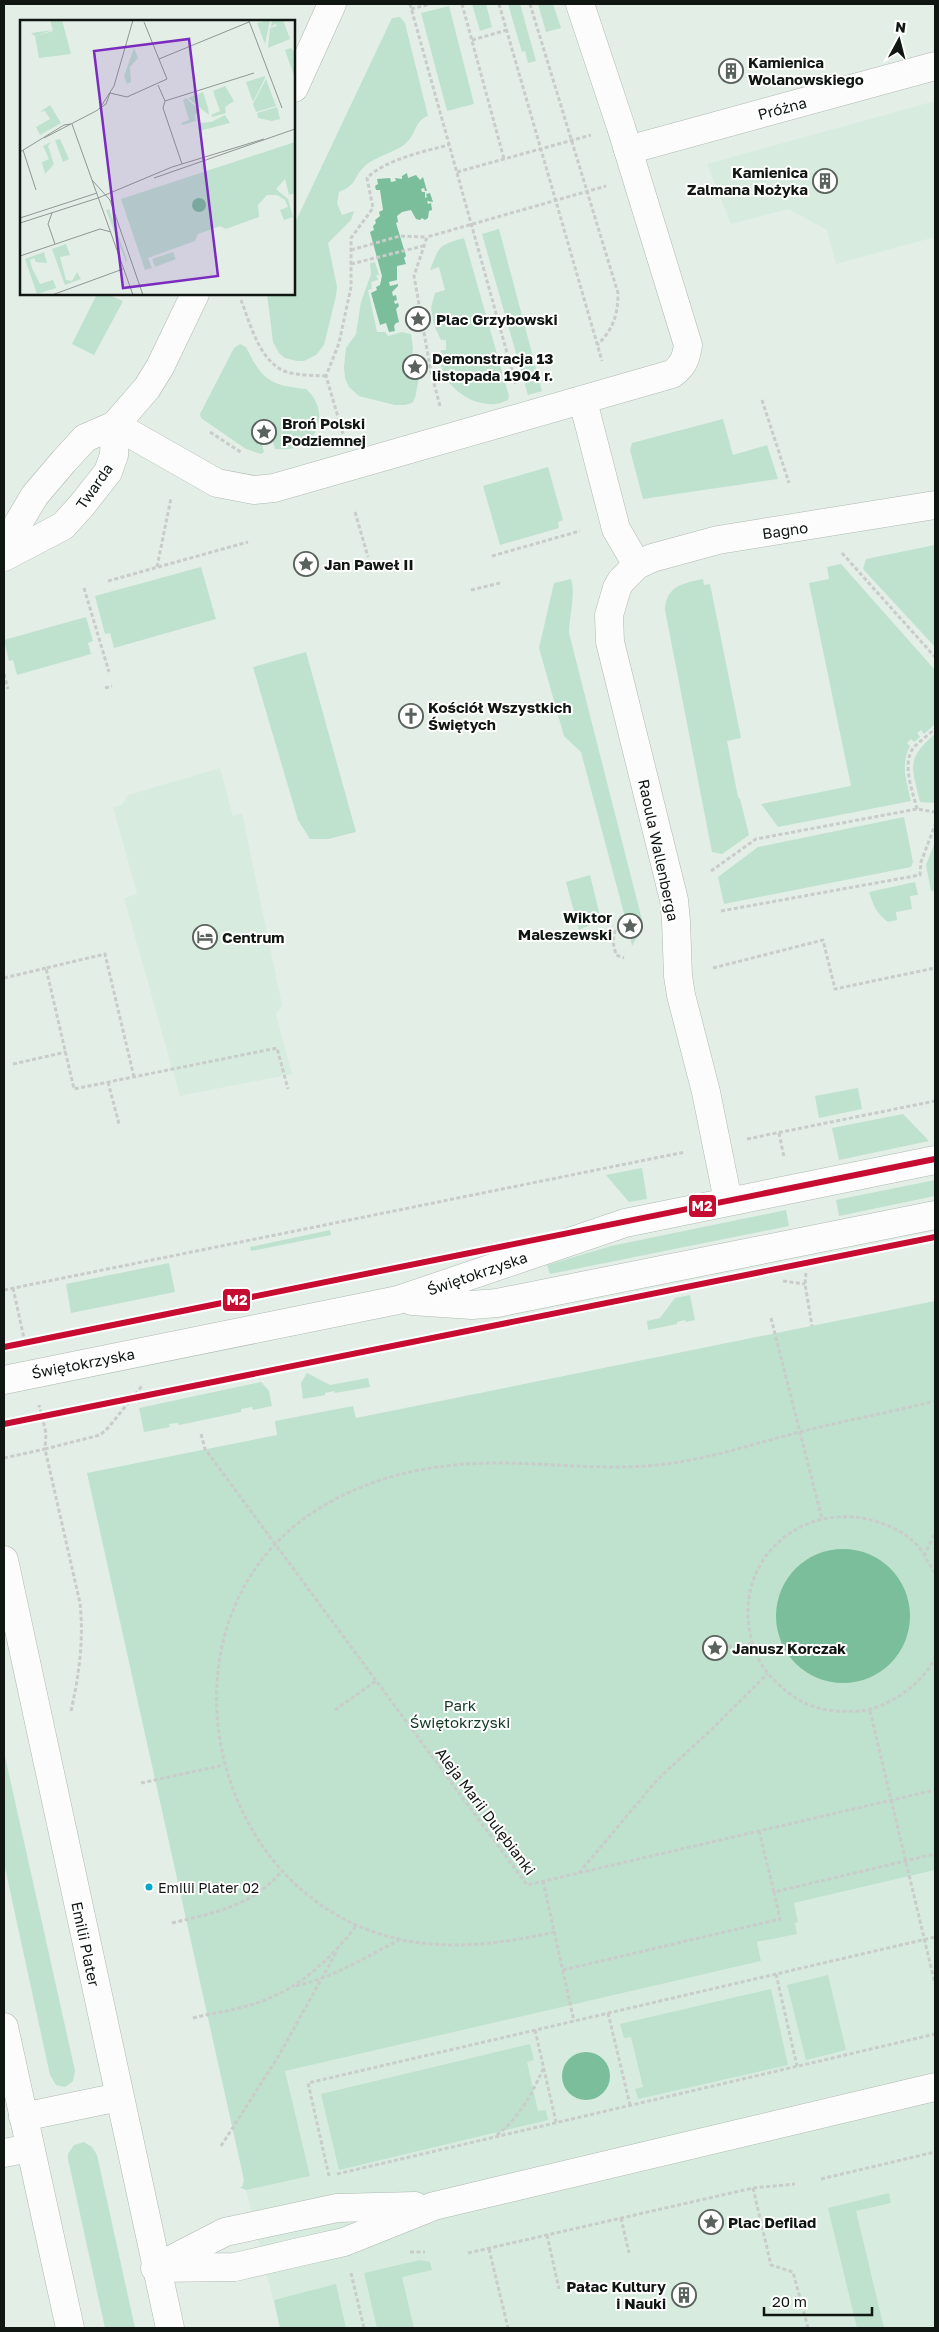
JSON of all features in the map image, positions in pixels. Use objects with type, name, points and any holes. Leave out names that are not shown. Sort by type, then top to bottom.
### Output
[{"type":"street","points":[[295,86],[332,4]]},
{"type":"street","points":[[115,425],[217,483],[254,490],[294,484],[672,374],[685,362],[688,346],[628,150],[580,4]]},
{"type":"street","name":"Próżna","points":[[628,150],[935,66]]},
{"type":"street","points":[[4,548],[35,495],[64,461],[85,438],[115,425],[147,388],[160,367],[196,295]]},
{"type":"street","points":[[583,401],[616,529],[637,565]]},
{"type":"street","name":"Twarda","points":[[4,557],[63,526],[82,505],[108,472],[114,455],[115,425]]},
{"type":"street","name":"Bagno","points":[[637,565],[670,552],[718,540],[935,506]]},
{"type":"street","name":"Raoula Wallenberga","points":[[637,565],[621,581],[614,596],[609,615],[609,633],[674,900],[681,995],[706,1092],[728,1201]]},
{"type":"street","name":"Świętokrzyska","points":[[4,1380],[398,1300],[625,1222],[935,1160]]},
{"type":"street","name":"Świętokrzyska","points":[[398,1300],[472,1305],[497,1303],[935,1215]]},
{"type":"street","name":"Emilii Plater","points":[[4,1560],[155,2268],[170,2328]]},
{"type":"street","points":[[4,2027],[70,2328]]},
{"type":"street","points":[[155,2268],[235,2266],[344,2242],[434,2206],[935,2087]]},
{"type":"street","points":[[23,2117],[119,2097]]},
{"type":"street","points":[[4,2154],[30,2148]]},
{"type":"street","points":[[155,2268],[225,2232],[337,2208],[434,2206]]},
{"type":"path","points":[[410,4],[517,390]]},
{"type":"path","points":[[411,8],[430,4]]},
{"type":"path","points":[[462,4],[504,159]]},
{"type":"path","points":[[499,4],[604,369]]},
{"type":"path","points":[[530,4],[618,293],[618,308],[614,322],[608,335],[597,345]]},
{"type":"path","points":[[472,40],[507,30]]},
{"type":"path","points":[[457,172],[595,134]]},
{"type":"path","points":[[345,442],[326,376],[339,343],[352,287],[351,238],[373,208],[367,178],[375,170],[417,154],[449,145]]},
{"type":"path","points":[[351,250],[400,236],[427,237],[612,185]]},
{"type":"path","points":[[427,237],[414,276],[431,372],[442,413],[459,436]]},
{"type":"path","points":[[351,264],[424,245]]},
{"type":"path","points":[[241,300],[256,337],[270,362],[284,371],[326,376]]},
{"type":"path","points":[[762,400],[789,483]]},
{"type":"path","points":[[210,432],[244,454]]},
{"type":"path","points":[[157,567],[171,498]]},
{"type":"path","points":[[355,512],[368,557]]},
{"type":"path","points":[[492,556],[580,531]]},
{"type":"path","points":[[108,581],[248,542]]},
{"type":"path","points":[[840,551],[935,657]]},
{"type":"path","points":[[471,590],[500,582]]},
{"type":"path","points":[[84,588],[109,672]]},
{"type":"path","points":[[4,674],[8,689]]},
{"type":"path","points":[[106,688],[112,686]]},
{"type":"path","points":[[917,809],[909,772],[909,758],[913,748],[935,729]]},
{"type":"path","points":[[711,871],[756,838],[917,809],[935,812]]},
{"type":"path","points":[[721,911],[920,876],[921,862],[935,825]]},
{"type":"path","points":[[615,930],[613,942],[616,955],[624,958]]},
{"type":"path","points":[[713,968],[823,940],[835,989],[935,968]]},
{"type":"path","points":[[4,978],[105,954],[134,1077]]},
{"type":"path","points":[[46,968],[74,1089],[277,1048],[288,1089]]},
{"type":"path","points":[[13,1064],[66,1052]]},
{"type":"path","points":[[108,1082],[119,1124]]},
{"type":"path","points":[[740,1141],[935,1101]]},
{"type":"path","points":[[779,1133],[786,1165]]},
{"type":"path","points":[[4,1290],[691,1150]]},
{"type":"path","points":[[806,1268],[805,1284],[812,1326]]},
{"type":"path","points":[[13,1288],[21,1328]]},
{"type":"path","points":[[771,1318],[822,1519]]},
{"type":"path","points":[[4,1458],[100,1434],[108,1428],[143,1384]]},
{"type":"path","points":[[554,1932],[506,1942],[474,1946],[442,1945],[401,1939],[357,1925],[317,1902],[282,1871],[262,1847],[246,1822],[224,1765],[217,1713],[219,1660],[227,1626],[254,1570],[274,1543],[311,1514],[339,1498],[384,1479],[430,1467],[503,1463],[600,1468],[640,1467],[712,1455],[800,1432],[935,1401]]},
{"type":"path","points":[[42,1417],[46,1433],[45,1449],[80,1604],[82,1627],[81,1652],[70,1715]]},
{"type":"path","name":"Aleja Marii Dulębianki","points":[[201,1434],[205,1449],[527,1885],[935,1790]]},
{"type":"path","points":[[935,1574],[916,1544],[901,1532],[882,1522],[838,1516],[822,1519],[792,1532],[780,1540],[759,1567],[751,1584],[748,1603],[751,1644],[767,1674],[795,1700],[833,1713],[870,1711],[909,1691],[935,1656]]},
{"type":"path","points":[[924,1556],[935,1533]]},
{"type":"path","points":[[715,1648],[751,1644]]},
{"type":"path","points":[[578,1874],[656,1780],[712,1729],[767,1674]]},
{"type":"path","points":[[335,1710],[376,1681]]},
{"type":"path","points":[[870,1711],[935,1984]]},
{"type":"path","points":[[142,1783],[224,1765]]},
{"type":"path","points":[[563,1970],[780,1919],[759,1831]]},
{"type":"path","points":[[774,1892],[935,1854]]},
{"type":"path","points":[[172,1923],[226,1910],[243,1903],[260,1893],[282,1871]]},
{"type":"path","points":[[543,1881],[574,2021]]},
{"type":"path","points":[[293,1987],[312,1974],[336,1951],[357,1925]]},
{"type":"path","points":[[330,2178],[308,2083],[935,1937]]},
{"type":"path","points":[[193,2018],[249,2006],[293,1987],[319,1980],[347,1969],[401,1939]]},
{"type":"path","points":[[221,2146],[278,2057],[336,1951]]},
{"type":"path","points":[[776,1974],[797,2066]]},
{"type":"path","points":[[608,2013],[630,2105]]},
{"type":"path","points":[[535,2030],[556,2122]]},
{"type":"path","points":[[342,2172],[935,2034]]},
{"type":"path","points":[[495,2137],[515,2118],[534,2089],[544,2068]]},
{"type":"path","points":[[822,2178],[935,2152]]},
{"type":"path","points":[[468,2254],[753,2188],[795,2184]]},
{"type":"path","points":[[753,2188],[771,2265],[793,2272],[808,2328]]},
{"type":"path","points":[[621,2218],[628,2253]]},
{"type":"path","points":[[547,2235],[558,2289]]},
{"type":"path","points":[[489,2249],[508,2328]]},
{"type":"path","points":[[351,2272],[364,2328]]},
{"type":"shaded area","name":"Kamienica Zalmana Nożyka","points":[[935,101],[935,237],[836,264],[827,230],[788,209],[731,224],[707,164]]},
{"type":"shaded area","points":[[407,173],[408,178],[416,175],[420,180],[423,177],[427,191],[424,188],[421,189],[422,192],[425,192],[425,198],[427,197],[426,194],[430,193],[433,202],[427,201],[428,204],[431,203],[432,210],[429,211],[428,218],[425,220],[422,218],[420,220],[416,219],[411,210],[402,212],[397,216],[398,222],[396,223],[406,256],[404,258],[406,264],[397,266],[397,280],[389,282],[390,286],[398,284],[392,292],[393,296],[396,295],[397,300],[394,301],[395,304],[398,303],[399,306],[396,309],[399,322],[394,326],[395,331],[389,332],[386,323],[380,325],[371,293],[377,290],[376,287],[380,285],[382,276],[370,232],[374,230],[375,220],[380,216],[379,212],[383,210],[380,190],[376,190],[375,186],[378,184],[377,179],[390,178],[391,182],[396,181],[395,178],[402,179],[402,176]]},
{"type":"shaded area","points":[[220,768],[233,816],[242,813],[282,1005],[276,1014],[292,1074],[180,1096],[124,898],[137,894],[113,807],[122,805],[128,795]]},
{"type":"shaded area","points":[[843,1549],[869,1554],[880,1560],[890,1569],[899,1579],[905,1590],[910,1616],[905,1642],[899,1653],[890,1663],[880,1672],[869,1678],[843,1683],[817,1678],[806,1672],[796,1663],[787,1653],[781,1642],[776,1616],[781,1590],[787,1579],[796,1569],[806,1560],[817,1554]]},
{"type":"shaded area","points":[[935,1870],[935,2328],[280,2328],[246,2190],[310,2176],[284,2071],[761,1961],[757,1943],[770,1939],[797,1922],[794,1903]]},
{"type":"shaded area","points":[[581,2052],[591,2052],[600,2056],[606,2062],[609,2067],[609,2085],[600,2096],[591,2100],[581,2100],[572,2096],[566,2090],[562,2081],[562,2071],[566,2062],[572,2056]]},
{"type":"green space","points":[[472,4],[486,4],[492,27],[480,31]]},
{"type":"green space","points":[[508,4],[520,4],[536,61],[528,63],[525,51],[522,52]]},
{"type":"green space","points":[[538,4],[553,4],[561,28],[546,32]]},
{"type":"green space","points":[[449,6],[474,104],[447,111],[421,13]]},
{"type":"green space","points":[[400,17],[405,23],[428,116],[420,121],[410,139],[403,145],[366,165],[350,186],[339,192],[337,203],[342,215],[354,211],[351,220],[328,243],[337,287],[324,345],[316,355],[304,361],[285,358],[279,353],[273,342],[267,295],[295,295],[295,223],[392,18]]},
{"type":"green space","points":[[499,229],[542,391],[528,395],[482,234]]},
{"type":"green space","points":[[464,238],[509,396],[508,400],[496,404],[484,404],[460,393],[451,385],[444,374],[440,362],[441,350],[446,350],[446,340],[441,340],[434,325],[431,308],[435,293],[445,290],[439,267],[430,270],[435,256],[444,245]]},
{"type":"green space","points":[[375,262],[379,275],[376,275],[378,280],[371,282],[372,289],[368,290],[377,332],[385,332],[388,336],[402,332],[411,334],[413,348],[410,367],[419,378],[415,398],[412,403],[405,405],[395,405],[359,396],[349,387],[345,378],[346,348],[356,334],[361,302],[371,274],[370,263]]},
{"type":"green space","points":[[96,295],[109,295],[123,301],[94,355],[72,344]]},
{"type":"green space","points":[[240,344],[246,347],[257,367],[268,379],[275,383],[306,389],[313,396],[319,413],[319,422],[316,431],[304,444],[292,449],[275,449],[269,428],[258,430],[264,452],[261,454],[246,449],[201,418],[200,414],[234,348]]},
{"type":"green space","points":[[723,419],[733,455],[767,445],[778,479],[643,499],[630,450],[632,443]]},
{"type":"green space","points":[[548,467],[563,520],[558,522],[559,528],[500,545],[483,486]]},
{"type":"green space","points":[[935,545],[935,647],[863,569],[866,559]]},
{"type":"green space","points":[[841,564],[935,670],[935,724],[924,734],[921,730],[917,733],[920,737],[914,742],[911,739],[907,743],[910,746],[905,760],[905,774],[911,801],[778,827],[761,804],[851,786],[809,583],[829,579],[827,567]]},
{"type":"green space","points":[[201,567],[216,619],[114,648],[110,633],[105,634],[95,596]]},
{"type":"green space","points":[[571,579],[573,599],[569,633],[642,920],[640,932],[632,946],[629,933],[636,931],[633,919],[626,921],[581,752],[564,736],[539,648],[554,583]]},
{"type":"green space","points":[[703,579],[704,585],[710,584],[741,738],[727,741],[738,797],[749,835],[722,854],[712,852],[665,610],[666,602],[672,591],[682,584]]},
{"type":"green space","points":[[86,617],[93,641],[88,643],[91,654],[17,675],[13,660],[9,661],[4,640]]},
{"type":"green space","points":[[306,652],[356,832],[328,839],[310,839],[298,820],[253,667]]},
{"type":"green space","points":[[935,734],[935,803],[920,802],[913,764],[919,751]]},
{"type":"green space","points":[[904,817],[913,862],[911,867],[724,904],[718,877],[758,847]]},
{"type":"green space","points":[[935,842],[935,890],[931,891],[926,865]]},
{"type":"green space","points":[[590,875],[601,920],[579,930],[566,882]]},
{"type":"green space","points":[[915,882],[918,895],[910,896],[912,909],[896,912],[897,920],[888,922],[876,909],[869,892]]},
{"type":"green space","points":[[858,1088],[862,1109],[819,1118],[815,1096]]},
{"type":"green space","points":[[903,1114],[929,1141],[839,1160],[832,1128]]},
{"type":"green space","points":[[642,1168],[647,1199],[629,1202],[606,1175]]},
{"type":"green space","points":[[935,1180],[935,1196],[839,1216],[836,1200]]},
{"type":"green space","points":[[786,1210],[789,1226],[550,1274],[547,1265],[611,1246]]},
{"type":"green space","points":[[330,1230],[331,1235],[251,1251],[250,1247]]},
{"type":"green space","points":[[169,1263],[175,1292],[71,1313],[66,1284]]},
{"type":"green space","points":[[690,1295],[695,1320],[686,1322],[685,1320],[677,1322],[677,1324],[648,1330],[647,1321],[660,1318],[675,1298]]},
{"type":"green space","name":"Park Świętokrzyski","points":[[935,1301],[935,1870],[794,1903],[798,1922],[795,1923],[797,1934],[757,1942],[761,1961],[285,2071],[310,2176],[246,2190],[239,2187],[242,2187],[244,2180],[87,1473],[277,1435],[275,1421],[353,1406],[356,1418]]},
{"type":"green space","points":[[307,1373],[330,1385],[368,1378],[370,1387],[335,1393],[334,1391],[325,1393],[325,1395],[303,1399],[301,1383]]},
{"type":"green space","points":[[261,1382],[269,1391],[272,1406],[253,1410],[252,1407],[241,1409],[241,1412],[179,1425],[178,1423],[169,1424],[170,1427],[144,1432],[139,1408]]},
{"type":"green space","points":[[4,1752],[75,2071],[73,2081],[65,2087],[56,2085],[50,2075],[4,1863]]},
{"type":"green space","points":[[828,1975],[846,2050],[806,2060],[787,1985]]},
{"type":"green space","points":[[771,1989],[788,2065],[638,2099],[635,2089],[643,2087],[631,2037],[624,2038],[620,2024]]},
{"type":"green space","points":[[530,2044],[534,2060],[527,2062],[538,2111],[546,2110],[548,2120],[339,2170],[321,2094]]},
{"type":"green space","points":[[84,2142],[92,2147],[97,2155],[135,2328],[105,2328],[68,2159],[68,2154],[74,2145]]},
{"type":"green space","points":[[889,2193],[891,2203],[856,2211],[884,2328],[857,2328],[828,2208]]},
{"type":"green space","points":[[420,2260],[430,2262],[432,2270],[402,2277],[414,2328],[377,2328],[364,2273]]},
{"type":"green space","points":[[336,2284],[346,2328],[280,2328],[274,2300]]},
{"type":"transit line","name":"M2","points":[[4,1347],[935,1159]]},
{"type":"transit line","name":"M2","points":[[4,1424],[935,1237]]},
{"type":"place","name":"Kamienica Wolanowskiego","points":[[731,71]]},
{"type":"place","name":"Kamienica Zalmana Nożyka","points":[[825,181]]},
{"type":"place","name":"Plac Grzybowski","points":[[418,319]]},
{"type":"place","name":"Demonstracja 13 listopada 1904 r.","points":[[415,367]]},
{"type":"place","name":"Broń Polski Podziemnej","points":[[264,432]]},
{"type":"place","name":"Jan Paweł II","points":[[306,564]]},
{"type":"place","name":"Kościół Wszystkich Świętych","points":[[411,716]]},
{"type":"place","name":"Wiktor Maleszewski","points":[[630,926]]},
{"type":"place","name":"Centrum","points":[[205,937]]},
{"type":"place","name":"Janusz Korczak","points":[[715,1648]]},
{"type":"place","name":"Emilii Plater 02","points":[[149,1887]]},
{"type":"place","name":"Plac Defilad","points":[[711,2222]]},
{"type":"place","name":"Pałac Kultury i Nauki","points":[[684,2295]]}]
